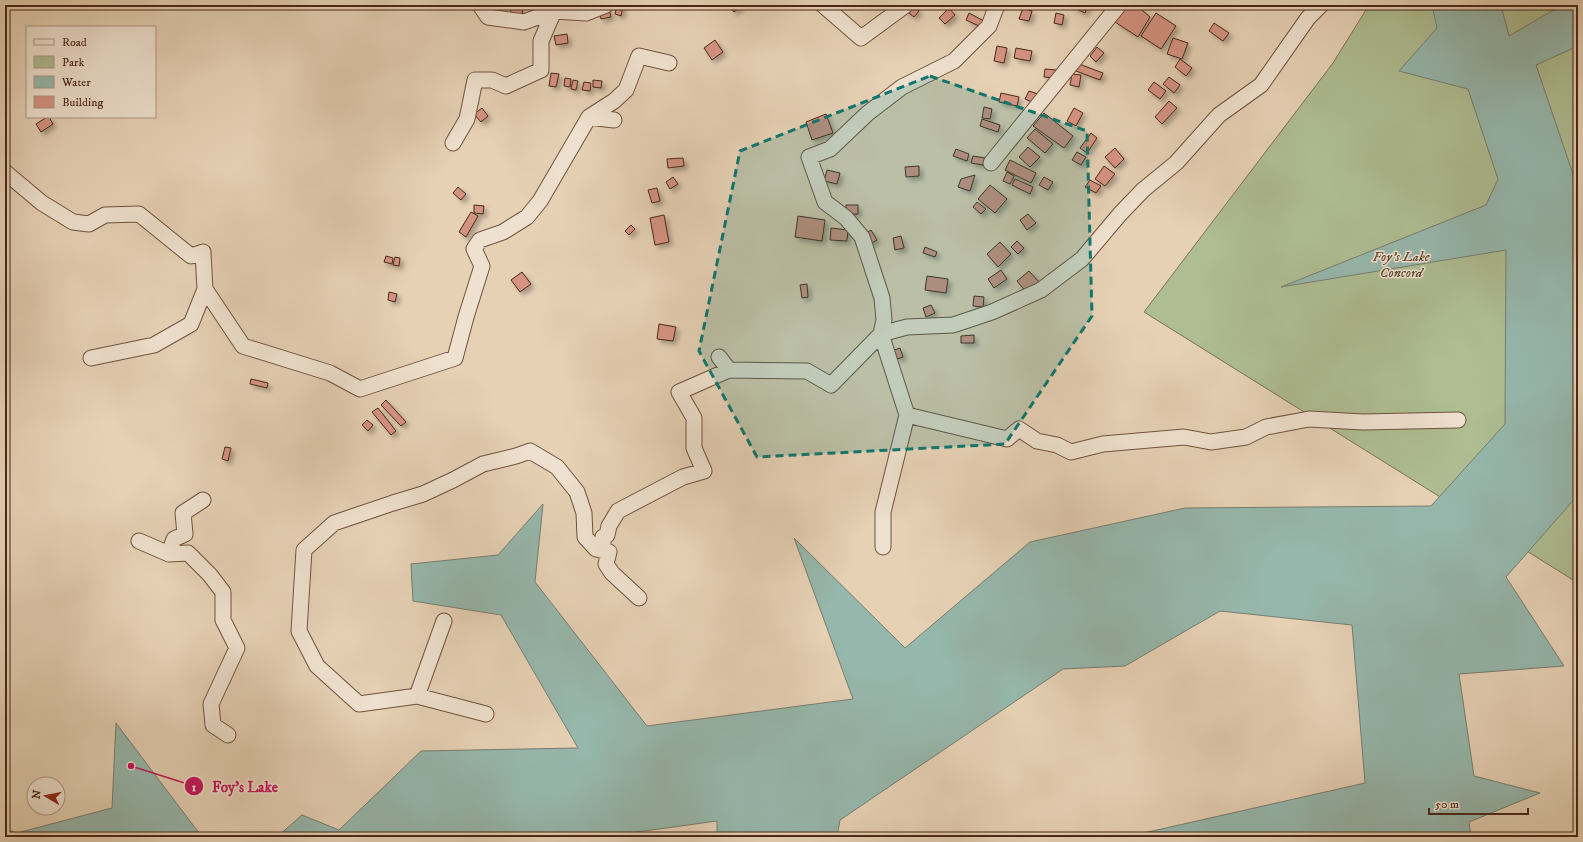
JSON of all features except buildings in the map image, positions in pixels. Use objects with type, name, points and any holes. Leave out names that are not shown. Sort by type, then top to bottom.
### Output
[{"type":"street","points":[[480,5],[488,17],[524,22],[554,11],[586,13],[606,5]]},
{"type":"street","points":[[823,5],[861,38],[906,5]]},
{"type":"street","points":[[883,547],[883,512],[908,415],[881,334],[884,320],[882,298],[862,237],[846,218],[825,202],[810,157],[830,148],[868,113],[902,87],[954,61],[989,26],[997,5]]},
{"type":"street","points":[[991,163],[1119,5]]},
{"type":"street","points":[[609,552],[604,549],[603,537],[607,535],[609,526],[618,512],[683,477],[704,471],[694,448],[694,418],[679,392],[728,370],[807,371],[831,385],[881,334],[906,327],[953,325],[992,312],[1041,290],[1082,259],[1120,214],[1143,190],[1176,163],[1219,115],[1260,86],[1308,18],[1321,5]]},
{"type":"street","points":[[453,143],[467,119],[475,80],[492,80],[506,86],[541,70],[541,41],[554,11]]},
{"type":"street","points":[[205,289],[243,346],[330,373],[360,389],[456,358],[466,317],[482,266],[474,249],[480,240],[503,232],[527,217],[540,201],[590,117],[614,101],[626,90],[639,56],[669,63]]},
{"type":"street","points":[[590,117],[614,120]]},
{"type":"street","points":[[5,172],[42,202],[73,222],[89,224],[105,215],[139,214],[192,256],[203,252],[205,289],[192,324],[154,345],[91,358]]},
{"type":"street","points":[[719,357],[728,370]]},
{"type":"street","points":[[908,415],[1007,439],[1019,429],[1037,441],[1057,446],[1071,452],[1103,444],[1184,437],[1211,442],[1246,436],[1266,427],[1309,419],[1363,422],[1458,420]]},
{"type":"street","points":[[486,714],[417,696],[359,704],[317,666],[299,630],[304,550],[334,523],[423,494],[483,464],[530,451],[557,467],[577,492],[584,513],[585,537],[596,549],[609,552]]},
{"type":"street","points":[[169,554],[174,539],[185,534],[182,513],[203,500]]},
{"type":"street","points":[[139,541],[169,554],[188,553],[210,574],[223,592],[223,620],[237,648],[211,704],[212,725],[228,735]]},
{"type":"street","points":[[609,552],[606,564],[612,573],[639,598]]},
{"type":"street","points":[[417,696],[444,621]]},
{"type":"highlighted area","points":[[930,76],[1087,131],[1092,316],[1005,444],[757,457],[699,351],[740,151]]},
{"type":"green space","name":"Foy’s Lake Concord","points":[[1369,5],[1578,5],[1578,583],[1144,312],[1333,63]]},
{"type":"water","points":[[1432,5],[1501,5],[1509,36],[1562,5],[1578,5],[1578,46],[1536,65],[1574,177],[1578,177],[1578,495],[1506,577],[1564,666],[1459,674],[1474,776],[1540,793],[1469,822],[1471,837],[1126,837],[1365,783],[1352,625],[1220,611],[1125,666],[1063,669],[840,820],[837,837],[717,837],[717,821],[601,837],[277,837],[302,815],[339,830],[421,751],[578,748],[501,615],[413,601],[411,564],[498,555],[543,504],[535,582],[647,726],[853,699],[794,538],[905,648],[1030,542],[1185,508],[1431,506],[1505,424],[1506,250],[1281,287],[1486,205],[1498,179],[1468,89],[1399,71],[1437,28]]},
{"type":"water","points":[[116,723],[202,837],[5,837],[5,829],[17,833],[112,808]]},
{"type":"place","name":"Foy's Lake","points":[[131,766]]}]
